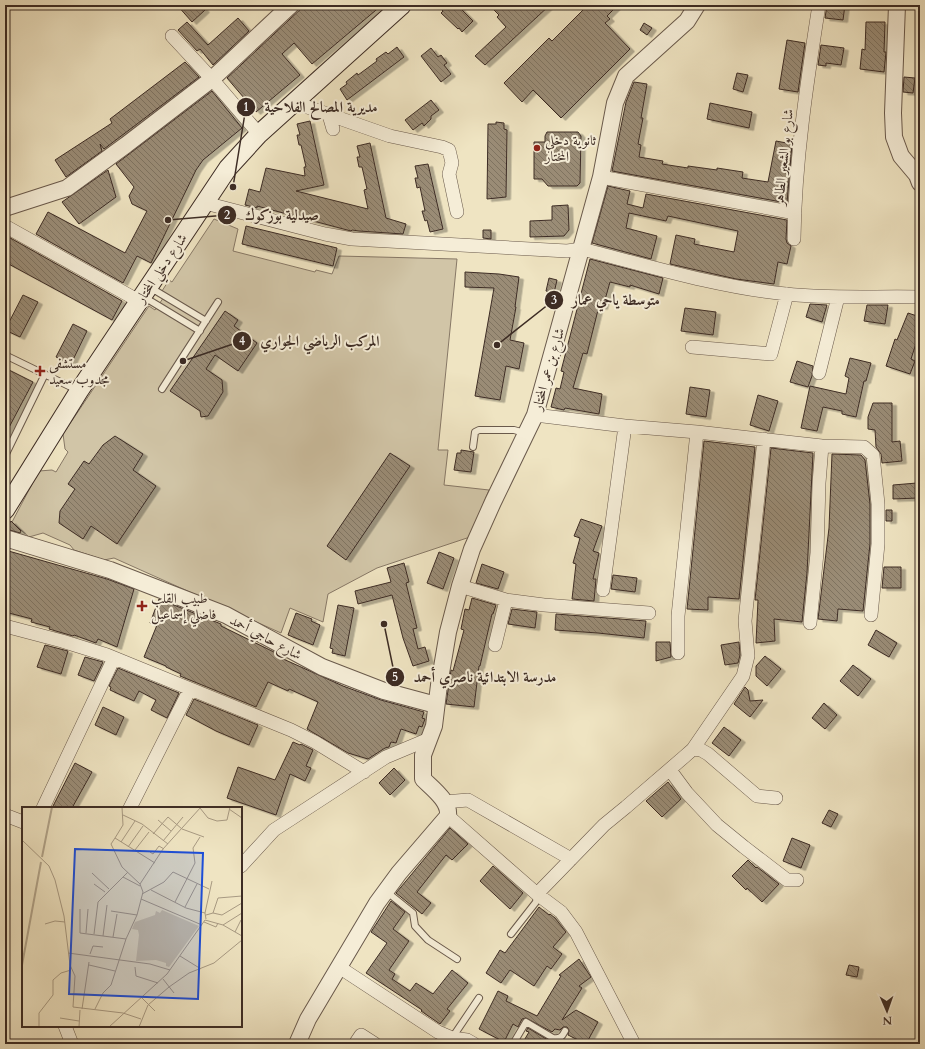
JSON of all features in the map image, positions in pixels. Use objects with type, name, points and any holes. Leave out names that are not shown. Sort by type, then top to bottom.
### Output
[{"type":"main road","name":"شارع دخلي المختار","points":[[5,510],[80,391],[228,168],[259,134],[293,102],[402,5]]},
{"type":"street","points":[[5,208],[67,188],[126,145],[212,78],[291,5]]},
{"type":"street","name":"شارع بن عمر المختار","points":[[446,809],[423,779],[423,755],[434,726],[448,632],[460,586],[478,535],[535,415],[601,177],[615,103],[626,76],[687,21],[697,5]]},
{"type":"street","name":"شارع بو الشعير الطاهر","points":[[601,177],[794,213],[805,101],[819,5]]},
{"type":"street","points":[[897,5],[893,113],[894,138],[901,156],[919,177]]},
{"type":"street","points":[[172,36],[212,78],[259,134]]},
{"type":"street","points":[[293,102],[329,115],[369,124],[392,142],[442,147],[449,150],[452,164],[449,174],[456,212]]},
{"type":"street","points":[[329,115],[332,129]]},
{"type":"street","points":[[205,204],[325,234],[352,239],[567,250],[582,249],[729,286],[787,294],[838,297],[920,297]]},
{"type":"street","points":[[794,213],[794,239]]},
{"type":"street","points":[[5,226],[144,295]]},
{"type":"street","points":[[692,347],[771,354],[787,294]]},
{"type":"street","points":[[818,373],[838,297]]},
{"type":"street","points":[[535,415],[625,426],[697,432],[822,446],[864,446],[873,454],[878,504],[878,544],[871,615]]},
{"type":"street","points":[[603,590],[625,426]]},
{"type":"street","points":[[678,653],[678,616],[697,432]]},
{"type":"street","points":[[537,894],[604,825],[670,770],[692,749],[743,676],[748,656],[745,621],[764,439]]},
{"type":"street","points":[[810,623],[817,553],[819,483],[822,446]]},
{"type":"street","name":"شارع حاجي أحمد","points":[[5,538],[125,576],[226,615],[322,667],[384,691],[436,705]]},
{"type":"street","points":[[460,586],[506,600],[544,605],[649,613]]},
{"type":"street","points":[[495,645],[506,600]]},
{"type":"street","points":[[5,626],[62,641],[114,658],[291,730],[315,742],[364,772]]},
{"type":"street","points":[[43,807],[114,658]]},
{"type":"street","points":[[131,807],[190,689]]},
{"type":"street","points":[[242,865],[274,830],[386,757],[429,739]]},
{"type":"street","points":[[692,749],[701,750],[708,754],[756,796],[776,798]]},
{"type":"street","points":[[670,770],[687,793],[717,825],[787,880],[797,880]]},
{"type":"street","points":[[297,1044],[308,1019],[377,903],[446,809],[468,800],[572,859]]},
{"type":"street","points":[[446,809],[537,894],[561,912],[576,932],[634,1044]]},
{"type":"street","points":[[5,815],[22,822]]},
{"type":"street","points":[[339,967],[438,1032],[452,1038],[468,1040],[474,1044]]},
{"type":"street","points":[[65,1027],[72,1044]]},
{"type":"street","points":[[355,1044],[362,1035],[375,1044]]},
{"type":"lane","points":[[144,295],[206,321]]},
{"type":"lane","points":[[144,295],[200,331]]},
{"type":"lane","points":[[162,389],[218,302]]},
{"type":"lane","points":[[5,355],[80,391]]},
{"type":"lane","points":[[5,456],[45,374]]},
{"type":"lane","points":[[473,447],[475,432],[479,430],[514,430],[526,434]]},
{"type":"lane","points":[[386,891],[413,913],[415,926],[428,940],[456,959]]},
{"type":"lane","points":[[511,934],[536,902],[537,894]]},
{"type":"lane","points":[[452,1038],[479,998]]},
{"type":"lane","points":[[514,1044],[526,1022],[553,1038],[558,1039],[562,1037],[565,1031]]},
{"type":"shaded area","points":[[214,219],[238,229],[233,251],[315,272],[316,270],[332,274],[339,256],[457,259],[438,450],[448,450],[444,485],[489,490],[470,537],[377,568],[328,594],[323,622],[290,608],[281,633],[114,558],[104,560],[74,550],[70,545],[43,533],[29,537],[12,522],[39,471],[52,470],[56,472],[68,452],[65,449],[63,434],[149,306],[155,310],[166,294],[162,291],[169,280],[172,282]]},
{"type":"building","points":[[177,5],[201,5],[205,10],[192,22]]},
{"type":"building","points":[[305,5],[382,5],[312,64],[294,43],[282,54],[300,75],[256,112],[227,78]]},
{"type":"building","points":[[437,5],[457,5],[473,21],[462,32],[441,13],[443,11]]},
{"type":"building","points":[[489,5],[550,5],[485,65],[475,56],[506,27],[497,17],[499,15]]},
{"type":"building","points":[[588,5],[618,5],[607,16],[610,19],[605,23],[630,49],[561,118],[533,90],[522,102],[504,83],[549,38],[552,41]]},
{"type":"building","points":[[827,5],[845,5],[843,20],[825,18]]},
{"type":"building","points":[[238,18],[249,31],[213,65],[200,49],[197,51],[178,30],[187,22],[208,45]]},
{"type":"building","points":[[866,22],[885,22],[884,52],[886,52],[884,72],[860,69],[862,49],[865,50]]},
{"type":"building","points":[[644,23],[652,28],[647,35],[640,30]]},
{"type":"building","points":[[787,40],[805,43],[798,92],[779,89]]},
{"type":"building","points":[[821,45],[844,48],[841,65],[826,63],[826,66],[818,65]]},
{"type":"building","points":[[397,47],[404,57],[347,100],[340,89],[347,84],[346,82],[357,73],[358,75],[377,61],[376,59],[386,52],[388,54]]},
{"type":"building","points":[[431,48],[438,57],[441,55],[447,63],[444,65],[451,74],[441,82],[421,56]]},
{"type":"building","points":[[185,62],[199,77],[104,149],[100,144],[102,151],[66,177],[55,160],[112,123],[110,119]]},
{"type":"building","points":[[737,73],[748,75],[743,92],[733,89]]},
{"type":"building","points":[[904,77],[915,78],[913,93],[903,92]]},
{"type":"building","points":[[634,82],[647,84],[638,144],[641,145],[639,157],[663,161],[662,164],[688,168],[688,166],[717,170],[717,168],[743,172],[742,178],[768,182],[776,141],[792,144],[787,203],[612,171],[626,102]]},
{"type":"building","points":[[212,91],[242,128],[203,160],[196,170],[151,263],[137,256],[123,283],[36,234],[48,212],[125,253],[147,211],[132,204],[129,196],[134,187],[116,164]]},
{"type":"building","points":[[431,100],[439,110],[431,116],[431,119],[424,126],[422,123],[413,130],[405,120]]},
{"type":"building","points":[[710,103],[752,112],[749,128],[707,119]]},
{"type":"building","points":[[310,121],[324,185],[296,191],[368,209],[364,190],[367,189],[362,167],[359,167],[357,157],[360,157],[357,146],[370,143],[386,218],[406,224],[403,234],[351,231],[257,206],[257,208],[245,205],[249,189],[260,192],[266,168],[305,176],[304,167],[306,167],[301,145],[299,145],[297,135],[300,135],[297,124]]},
{"type":"building","points":[[496,122],[504,123],[504,129],[507,130],[506,197],[487,199],[488,124],[496,124]]},
{"type":"building","points":[[547,132],[578,132],[581,136],[580,183],[577,186],[548,186],[542,179],[534,179],[534,142],[545,142]]},
{"type":"building","points":[[428,164],[443,229],[430,232],[427,220],[425,221],[422,211],[425,211],[420,187],[417,188],[415,178],[418,178],[415,166]]},
{"type":"building","points":[[108,170],[116,197],[79,224],[62,202]]},
{"type":"building","points":[[608,186],[630,191],[627,204],[643,208],[646,194],[787,220],[786,239],[787,243],[791,246],[787,264],[778,262],[774,284],[736,279],[670,264],[676,235],[695,239],[694,244],[734,252],[738,231],[668,216],[666,221],[629,213],[626,228],[657,236],[651,259],[592,243]]},
{"type":"building","points":[[568,205],[569,230],[564,236],[530,237],[530,221],[552,220],[552,206]]},
{"type":"building","points":[[246,226],[337,248],[333,266],[242,244]]},
{"type":"building","points":[[483,230],[491,230],[491,239],[483,238]]},
{"type":"building","points":[[5,235],[122,301],[112,320],[5,262]]},
{"type":"building","points":[[590,259],[663,278],[659,294],[630,285],[630,287],[610,282],[603,307],[599,306],[587,354],[583,353],[573,388],[602,394],[599,414],[551,407],[556,388],[560,389],[564,372],[561,371]]},
{"type":"building","points":[[465,272],[519,277],[516,307],[510,340],[524,343],[519,369],[506,366],[500,400],[475,396],[494,288],[465,287]]},
{"type":"building","points":[[549,278],[557,280],[554,293],[546,291]]},
{"type":"building","points":[[23,295],[38,302],[20,337],[5,330]]},
{"type":"building","points":[[810,304],[827,305],[822,322],[806,317]]},
{"type":"building","points":[[867,305],[888,305],[885,324],[864,321]]},
{"type":"building","points":[[685,308],[716,312],[713,335],[681,331]]},
{"type":"building","points":[[225,311],[238,320],[234,326],[257,343],[238,371],[215,355],[206,369],[222,380],[223,392],[208,416],[201,417],[200,411],[170,391]]},
{"type":"building","points":[[908,313],[920,317],[920,331],[911,359],[915,361],[910,374],[886,366],[895,339],[897,340]]},
{"type":"building","points":[[73,324],[87,331],[71,364],[56,357]]},
{"type":"building","points":[[850,358],[871,363],[866,381],[864,381],[856,417],[842,414],[842,411],[823,407],[817,431],[801,428],[810,386],[846,394],[849,378],[845,376]]},
{"type":"building","points":[[797,361],[813,366],[812,376],[808,387],[790,382]]},
{"type":"building","points":[[5,368],[33,382],[5,435]]},
{"type":"building","points":[[690,387],[710,390],[706,417],[686,414]]},
{"type":"building","points":[[758,395],[778,401],[769,431],[750,425]]},
{"type":"building","points":[[873,403],[892,403],[892,442],[900,441],[902,461],[882,463],[881,454],[876,447],[875,430],[868,429],[868,417]]},
{"type":"building","points":[[115,436],[143,454],[133,470],[156,486],[117,544],[91,526],[83,539],[59,523],[60,511],[75,489],[68,484],[84,461],[89,464],[103,445]]},
{"type":"building","points":[[704,441],[755,447],[739,599],[708,597],[708,610],[687,609]]},
{"type":"building","points":[[771,448],[813,453],[807,573],[802,622],[774,619],[775,641],[756,643],[758,600],[755,600]]},
{"type":"building","points":[[461,450],[474,452],[471,472],[454,470],[457,453],[461,453]]},
{"type":"building","points":[[390,453],[410,466],[346,560],[327,546]]},
{"type":"building","points":[[832,454],[861,455],[865,460],[870,504],[870,544],[863,611],[838,609],[837,621],[818,619],[829,528]]},
{"type":"building","points":[[917,483],[918,498],[893,499],[893,485]]},
{"type":"building","points":[[886,510],[892,510],[892,521],[886,521]]},
{"type":"building","points":[[581,519],[602,526],[593,551],[599,553],[593,579],[596,579],[594,601],[572,599],[576,564],[573,563],[580,538],[574,536]]},
{"type":"building","points":[[11,521],[21,531],[20,533],[6,529]]},
{"type":"building","points":[[5,550],[107,579],[134,589],[117,647],[98,639],[96,643],[74,635],[73,636],[49,629],[50,627],[31,622],[32,619],[5,612]]},
{"type":"building","points":[[439,552],[454,558],[443,589],[427,583]]},
{"type":"building","points":[[404,563],[409,582],[406,583],[417,628],[413,629],[418,649],[425,647],[429,661],[413,666],[403,638],[392,595],[358,604],[355,591],[391,582],[387,568]]},
{"type":"building","points":[[482,564],[504,572],[498,589],[476,583]]},
{"type":"building","points":[[884,567],[901,567],[901,588],[882,588]]},
{"type":"building","points":[[613,575],[637,578],[635,592],[611,589]]},
{"type":"building","points":[[472,598],[496,605],[492,614],[479,666],[474,707],[446,704],[451,670],[453,671],[464,630],[461,629],[465,609],[469,610]]},
{"type":"building","points":[[159,599],[221,624],[221,626],[282,656],[281,658],[343,686],[381,700],[424,712],[422,718],[425,719],[422,727],[419,726],[416,734],[401,729],[396,743],[391,742],[389,747],[368,759],[348,753],[307,729],[318,702],[289,689],[288,691],[268,682],[256,707],[180,676],[181,674],[166,666],[144,657],[157,625],[150,623]]},
{"type":"building","points":[[338,605],[354,608],[345,656],[332,653],[333,649],[330,648]]},
{"type":"building","points":[[512,609],[537,612],[535,628],[508,624]]},
{"type":"building","points":[[296,613],[312,619],[311,621],[320,625],[313,645],[288,635]]},
{"type":"building","points":[[556,614],[646,621],[644,638],[555,630]]},
{"type":"building","points":[[876,630],[897,643],[889,657],[868,645]]},
{"type":"building","points":[[656,642],[670,642],[671,657],[656,661]]},
{"type":"building","points":[[739,642],[740,655],[738,663],[725,665],[721,645]]},
{"type":"building","points":[[45,645],[68,651],[61,674],[37,667]]},
{"type":"building","points":[[765,656],[781,669],[767,686],[756,676],[756,666]]},
{"type":"building","points":[[85,657],[103,662],[94,681],[78,675]]},
{"type":"building","points":[[853,665],[871,679],[858,696],[840,681]]},
{"type":"building","points":[[118,668],[179,693],[167,718],[151,710],[156,700],[139,691],[134,701],[110,690],[111,687],[109,686]]},
{"type":"building","points":[[745,687],[748,690],[750,701],[763,700],[750,717],[734,704]]},
{"type":"building","points":[[194,699],[258,725],[249,745],[216,731],[186,715]]},
{"type":"building","points":[[824,703],[837,715],[825,729],[812,718]]},
{"type":"building","points":[[103,707],[124,717],[116,735],[95,725]]},
{"type":"building","points":[[724,727],[741,740],[729,756],[712,743]]},
{"type":"building","points":[[293,742],[313,750],[306,766],[311,768],[305,781],[290,774],[276,815],[227,798],[238,767],[275,780]]},
{"type":"building","points":[[75,763],[92,772],[73,807],[53,807]]},
{"type":"building","points":[[394,768],[405,780],[390,795],[379,783]]},
{"type":"building","points":[[668,782],[681,799],[662,817],[646,801]]},
{"type":"building","points":[[829,810],[838,814],[831,827],[822,823]]},
{"type":"building","points":[[450,828],[468,844],[452,860],[446,855],[417,892],[431,903],[422,914],[396,893]]},
{"type":"building","points":[[792,838],[810,845],[801,868],[783,861]]},
{"type":"building","points":[[748,860],[756,868],[757,867],[779,884],[762,902],[747,888],[746,890],[732,876]]},
{"type":"building","points":[[493,866],[523,893],[510,909],[480,881]]},
{"type":"building","points":[[391,901],[405,912],[393,929],[409,941],[389,970],[395,974],[392,979],[410,991],[416,983],[433,994],[452,970],[468,983],[447,1009],[450,1011],[440,1024],[421,1011],[422,1010],[366,973],[387,943],[371,932]]},
{"type":"building","points":[[539,907],[555,918],[566,932],[553,947],[562,954],[551,969],[547,966],[534,986],[510,970],[501,983],[486,973],[500,950],[505,953]]},
{"type":"building","points":[[579,959],[591,977],[579,986],[582,988],[562,1020],[576,1010],[598,1022],[586,1044],[568,1035],[569,1030],[567,1027],[563,1027],[560,1030],[555,1029],[552,1032],[526,1018],[522,1019],[518,1027],[513,1024],[504,1042],[479,1029],[498,991],[508,996],[506,1001],[537,1016],[561,976],[559,975]]},
{"type":"building","points":[[849,965],[859,967],[857,977],[846,975]]},
{"type":"building","points":[[528,1028],[548,1040],[545,1044],[522,1044],[529,1032],[526,1031]]},
{"type":"place","name":"ثانوية دخلي المختار","points":[[537,148]]},
{"type":"place","name":"مديرية المصالح الفلاحية","points":[[233,187]]},
{"type":"place","name":"صيدلية بوزكوك","points":[[168,220]]},
{"type":"place","name":"متوسطة ياحي عمار","points":[[497,345]]},
{"type":"place","name":"المركب الرياضي الجواري","points":[[183,361]]},
{"type":"place","name":"مستشفى مجدوب سعيد","points":[[40,371]]},
{"type":"place","name":"طبيب القلب فاضلي إسماعيل","points":[[142,606]]},
{"type":"place","name":"مدرسة الابتدائية ناصري أحمد","points":[[384,624]]}]
